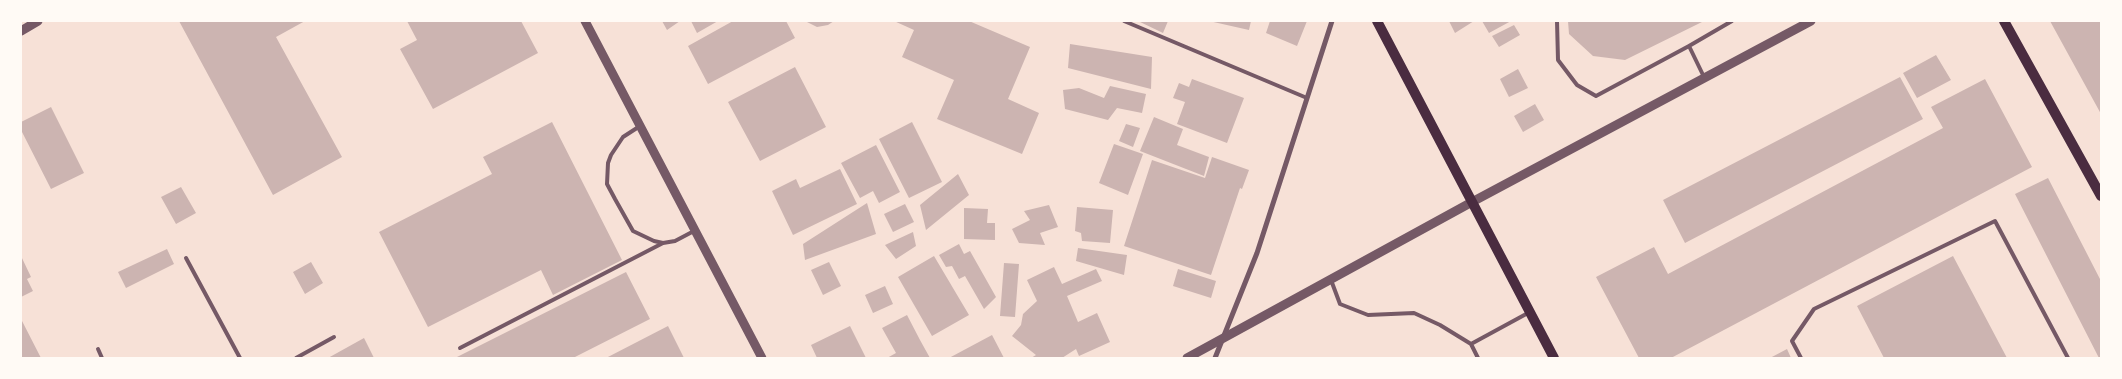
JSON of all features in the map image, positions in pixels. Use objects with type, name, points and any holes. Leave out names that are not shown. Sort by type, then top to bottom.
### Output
[{"type":"main road","points":[[1377,21],[1554,358]]},
{"type":"main road","points":[[2004,21],[2101,196]]},
{"type":"street","points":[[21,30],[38,21]]},
{"type":"street","points":[[585,21],[762,358]]},
{"type":"street","points":[[1215,358],[1220,341],[1256,253],[1332,21]]},
{"type":"street","points":[[1187,358],[1472,202],[1812,21]]},
{"type":"lane","points":[[1124,21],[1307,98]]},
{"type":"lane","points":[[1557,21],[1558,60],[1577,85],[1596,96],[1732,21]]},
{"type":"lane","points":[[1689,46],[1704,80]]},
{"type":"lane","points":[[640,126],[627,134],[615,146],[608,164],[607,184],[633,231],[663,243]]},
{"type":"lane","points":[[1801,358],[1792,342],[1814,309],[1995,221],[2068,358]]},
{"type":"lane","points":[[460,348],[663,243],[675,241],[694,231]]},
{"type":"lane","points":[[186,258],[240,358]]},
{"type":"lane","points":[[1331,280],[1340,304],[1368,315],[1414,313],[1440,325],[1471,344],[1478,358]]},
{"type":"lane","points":[[1471,344],[1530,312]]},
{"type":"lane","points":[[296,358],[334,337]]},
{"type":"lane","points":[[98,349],[102,358]]},
{"type":"building","points":[[179,21],[305,21],[276,37],[342,157],[273,195]]},
{"type":"building","points":[[407,21],[521,21],[538,53],[433,109],[400,49],[417,40]]},
{"type":"building","points":[[662,21],[680,21],[667,30]]},
{"type":"building","points":[[691,21],[718,21],[697,33]]},
{"type":"building","points":[[733,21],[786,21],[795,38],[708,84],[688,46]]},
{"type":"building","points":[[805,21],[834,21],[828,25],[817,27]]},
{"type":"building","points":[[894,21],[969,21],[1030,47],[1008,99],[1039,113],[1022,154],[937,119],[954,80],[902,57],[914,30]]},
{"type":"building","points":[[1138,21],[1168,21],[1163,33]]},
{"type":"building","points":[[1209,21],[1251,21],[1249,30]]},
{"type":"building","points":[[1270,21],[1307,21],[1297,46],[1266,33]]},
{"type":"building","points":[[1449,21],[1474,21],[1455,33]]},
{"type":"building","points":[[1482,21],[1511,21],[1489,33]]},
{"type":"building","points":[[1568,21],[1704,21],[1625,60],[1593,56],[1569,34]]},
{"type":"building","points":[[2050,21],[2101,21],[2101,114]]},
{"type":"building","points":[[1514,25],[1520,35],[1499,47],[1492,36]]},
{"type":"building","points":[[1070,44],[1152,57],[1151,89],[1068,68]]},
{"type":"building","points":[[1936,55],[1951,80],[1917,98],[1903,73]]},
{"type":"building","points":[[795,67],[826,127],[760,161],[728,102]]},
{"type":"building","points":[[1518,69],[1528,88],[1509,97],[1500,79]]},
{"type":"building","points":[[1900,77],[1923,119],[1685,243],[1663,200]]},
{"type":"building","points":[[1192,79],[1244,98],[1227,143],[1177,124],[1185,102],[1173,98],[1179,83],[1189,87]]},
{"type":"building","points":[[1985,79],[2032,167],[1671,358],[1639,358],[1596,277],[1654,247],[1668,274],[1943,128],[1931,107]]},
{"type":"building","points":[[1110,86],[1146,94],[1142,113],[1117,108],[1108,120],[1065,109],[1063,90],[1079,88],[1104,98]]},
{"type":"building","points":[[1535,104],[1544,120],[1523,132],[1514,116]]},
{"type":"building","points":[[51,107],[84,173],[51,189],[21,130],[21,122]]},
{"type":"building","points":[[1154,117],[1183,129],[1177,145],[1209,157],[1204,176],[1140,151]]},
{"type":"building","points":[[552,122],[622,260],[553,295],[541,270],[428,327],[379,232],[492,174],[483,157]]},
{"type":"building","points":[[912,122],[942,182],[909,198],[879,139]]},
{"type":"building","points":[[1126,124],[1140,128],[1133,147],[1119,141]]},
{"type":"building","points":[[1114,144],[1143,154],[1128,195],[1099,183]]},
{"type":"building","points":[[876,145],[900,192],[879,203],[873,191],[860,198],[841,163]]},
{"type":"building","points":[[1212,157],[1249,170],[1242,189],[1240,188],[1211,275],[1124,246],[1152,160],[1205,178]]},
{"type":"building","points":[[840,169],[857,204],[793,235],[772,191],[796,179],[800,188]]},
{"type":"building","points":[[958,174],[969,195],[926,230],[920,205]]},
{"type":"building","points":[[2048,178],[2101,281],[2101,358],[2099,358],[2015,194]]},
{"type":"building","points":[[181,187],[196,213],[176,224],[161,197]]},
{"type":"building","points":[[867,203],[876,234],[805,260],[803,244]]},
{"type":"building","points":[[905,204],[914,222],[893,232],[884,214]]},
{"type":"building","points":[[1049,205],[1058,227],[1040,233],[1045,245],[1019,243],[1012,229],[1030,220],[1024,211]]},
{"type":"building","points":[[1077,207],[1113,210],[1110,243],[1082,241],[1081,233],[1075,231]]},
{"type":"building","points":[[964,208],[988,209],[987,223],[995,223],[995,240],[964,239]]},
{"type":"building","points":[[913,232],[916,246],[896,259],[885,245]]},
{"type":"building","points":[[959,244],[964,254],[970,251],[996,297],[984,309],[965,276],[959,279],[952,266],[946,267],[939,255]]},
{"type":"building","points":[[1078,248],[1127,255],[1124,275],[1076,261]]},
{"type":"building","points":[[167,249],[174,264],[126,288],[118,272]]},
{"type":"building","points":[[21,256],[31,277],[27,279],[33,291],[21,297]]},
{"type":"building","points":[[934,256],[969,315],[932,336],[898,277]]},
{"type":"building","points":[[1953,256],[2007,358],[1884,358],[1857,306]]},
{"type":"building","points":[[311,262],[323,283],[305,294],[293,272]]},
{"type":"building","points":[[829,262],[841,286],[823,295],[811,270]]},
{"type":"building","points":[[1004,263],[1019,264],[1015,317],[1000,316]]},
{"type":"building","points":[[1054,267],[1062,284],[1096,269],[1102,281],[1067,296],[1078,322],[1097,313],[1110,342],[1079,356],[1076,349],[1062,358],[1031,358],[1036,355],[1012,336],[1021,325],[1023,314],[1037,301],[1027,280]]},
{"type":"building","points":[[1178,269],[1216,281],[1211,298],[1173,286]]},
{"type":"building","points":[[626,272],[650,319],[573,358],[455,358]]},
{"type":"building","points":[[885,286],[893,304],[873,313],[865,295]]},
{"type":"building","points":[[907,315],[930,358],[887,358],[896,353],[882,328]]},
{"type":"building","points":[[21,319],[41,358],[21,358]]},
{"type":"building","points":[[668,326],[684,358],[606,358]]},
{"type":"building","points":[[850,326],[866,358],[817,358],[811,345]]},
{"type":"building","points":[[992,335],[1004,358],[949,358]]},
{"type":"building","points":[[364,338],[374,358],[328,358]]},
{"type":"building","points":[[1787,349],[1791,358],[1770,358]]}]
